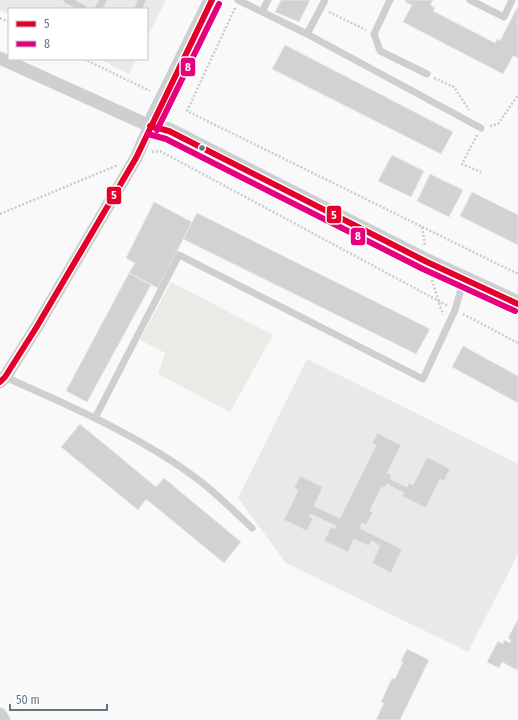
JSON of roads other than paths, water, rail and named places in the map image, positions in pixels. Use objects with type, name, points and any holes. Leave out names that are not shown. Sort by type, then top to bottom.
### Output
[{"type":"street","points":[[3,380],[36,328],[136,158],[150,126],[212,0]]},
{"type":"street","points":[[0,58],[150,126],[169,131],[427,262],[518,304]]},
{"type":"street","points":[[0,714],[4,720]]},
{"type":"lane","points":[[67,0],[82,8]]},
{"type":"lane","points":[[238,0],[307,34],[481,128]]},
{"type":"lane","points":[[262,12],[268,0]]},
{"type":"lane","points":[[307,34],[325,0]]},
{"type":"lane","points":[[390,0],[374,34],[380,51],[426,74]]},
{"type":"lane","points":[[470,0],[504,17],[512,0]]},
{"type":"lane","points":[[95,418],[179,255],[423,379],[455,310],[464,279]]},
{"type":"lane","points":[[3,380],[95,418],[158,452],[200,481],[252,528]]}]
